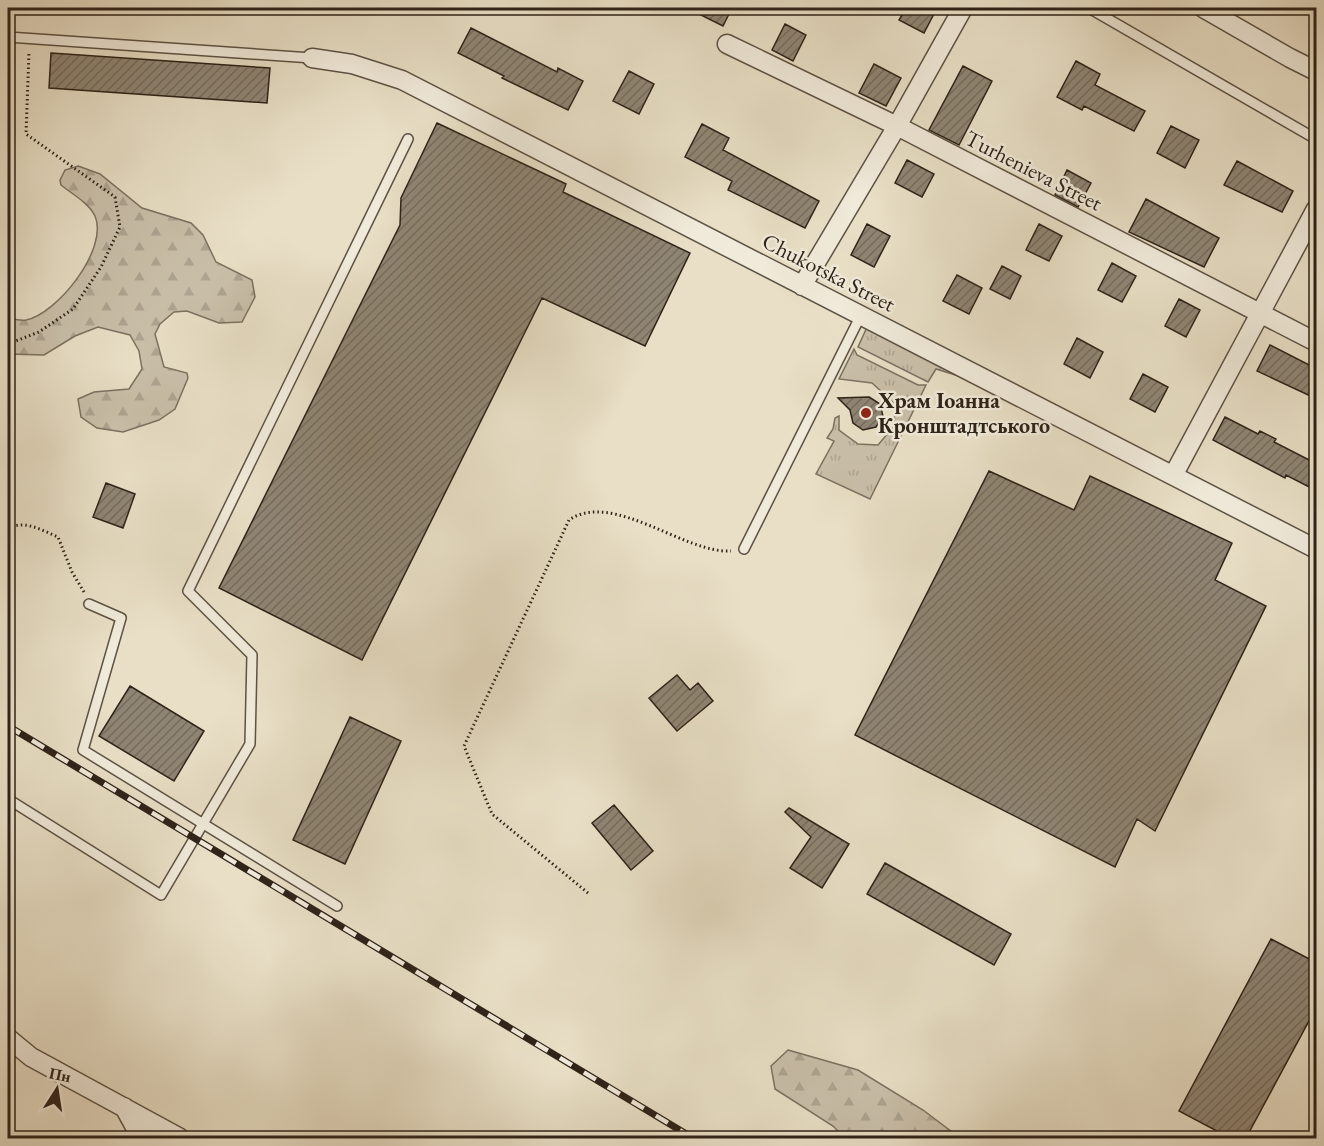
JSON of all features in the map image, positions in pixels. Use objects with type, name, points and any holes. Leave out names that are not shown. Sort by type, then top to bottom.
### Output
[{"type":"street","points":[[802,286],[897,126],[963,8]]},
{"type":"street","points":[[1203,8],[1290,58],[1317,70]]},
{"type":"street","name":"Turhenieva Street","points":[[727,44],[897,126],[1317,342]]},
{"type":"street","name":"Chukotska Street","points":[[312,58],[351,64],[402,80],[1317,549]]},
{"type":"street","points":[[1174,474],[1317,209]]},
{"type":"street","points":[[8,1038],[31,1057],[180,1138]]},
{"type":"street","points":[[124,1107],[141,1138]]},
{"type":"lane","points":[[1089,8],[1317,139]]},
{"type":"lane","points":[[8,37],[312,58]]},
{"type":"lane","points":[[8,799],[161,896],[250,744],[252,655],[188,591],[408,139]]},
{"type":"lane","points":[[744,549],[861,315]]},
{"type":"lane","points":[[89,604],[120,618],[83,750],[337,906]]},
{"type":"path","points":[[8,344],[39,332],[73,309],[101,267],[120,227],[115,196],[26,134],[30,39]]},
{"type":"path","points":[[588,893],[492,814],[464,746],[569,520],[579,514],[600,512],[625,517],[727,552],[744,549]]},
{"type":"path","points":[[8,529],[15,524],[25,524],[58,537],[89,604]]},
{"type":"green space","points":[[78,166],[100,174],[142,208],[191,223],[203,235],[216,262],[252,280],[255,297],[242,322],[219,323],[187,311],[174,312],[160,324],[155,334],[164,367],[187,373],[188,378],[175,409],[159,420],[123,432],[97,428],[81,417],[78,399],[94,392],[129,389],[142,369],[139,351],[130,335],[98,327],[75,336],[44,355],[8,354],[8,318],[26,320],[52,306],[77,278],[94,245],[97,230],[95,216],[85,203],[61,185],[60,180],[65,170]]},
{"type":"green space","points":[[868,325],[962,377],[936,369],[928,382],[858,347]]},
{"type":"green space","points":[[854,349],[857,355],[918,385],[926,385],[870,499],[816,474],[834,441],[827,438],[833,429],[835,418],[839,416],[839,430],[858,444],[878,445],[894,426],[895,404],[872,383],[839,379]]},
{"type":"green space","points":[[788,1050],[858,1070],[923,1110],[960,1138],[845,1138],[833,1126],[775,1089],[771,1066]]},
{"type":"building","points":[[687,8],[732,8],[723,26]]},
{"type":"building","points":[[906,8],[937,8],[924,33],[899,20]]},
{"type":"building","points":[[785,24],[806,35],[793,61],[772,50]]},
{"type":"building","points":[[471,28],[557,72],[558,68],[583,81],[568,110],[502,78],[504,76],[458,53]]},
{"type":"building","points":[[51,53],[270,68],[267,103],[49,88]]},
{"type":"building","points":[[1076,61],[1100,74],[1095,85],[1145,111],[1134,131],[1084,106],[1082,110],[1057,97]]},
{"type":"building","points":[[874,64],[901,78],[886,106],[859,93]]},
{"type":"building","points":[[963,66],[992,81],[959,145],[929,130]]},
{"type":"building","points":[[629,71],[654,84],[639,114],[613,101]]},
{"type":"building","points":[[437,123],[566,184],[563,192],[690,253],[645,346],[542,298],[362,660],[219,588],[400,225],[401,198]]},
{"type":"building","points":[[702,124],[729,138],[723,150],[819,201],[805,228],[728,190],[732,181],[685,157]]},
{"type":"building","points":[[1171,126],[1199,140],[1185,168],[1157,153]]},
{"type":"building","points":[[907,160],[934,174],[922,197],[895,183]]},
{"type":"building","points":[[1237,161],[1293,191],[1282,212],[1224,185]]},
{"type":"building","points":[[1067,170],[1091,183],[1078,207],[1055,195]]},
{"type":"building","points":[[1146,199],[1219,238],[1204,267],[1129,232]]},
{"type":"building","points":[[867,224],[890,236],[874,267],[851,255]]},
{"type":"building","points":[[1039,224],[1062,236],[1049,261],[1026,250]]},
{"type":"building","points":[[1112,263],[1136,276],[1122,302],[1098,290]]},
{"type":"building","points":[[1002,266],[1021,276],[1010,299],[990,289]]},
{"type":"building","points":[[957,275],[982,288],[969,314],[943,301]]},
{"type":"building","points":[[1179,299],[1200,310],[1186,337],[1165,326]]},
{"type":"building","points":[[1077,338],[1103,352],[1090,378],[1064,364]]},
{"type":"building","points":[[1270,345],[1317,369],[1317,399],[1257,371]]},
{"type":"building","points":[[1143,374],[1168,387],[1155,412],[1130,399]]},
{"type":"building","name":"Храм Іоанна Кронштадтського","points":[[869,397],[880,404],[883,416],[876,427],[863,430],[853,423],[850,410],[838,398]]},
{"type":"building","points":[[1225,417],[1258,434],[1260,431],[1276,439],[1274,442],[1317,464],[1317,491],[1286,475],[1285,478],[1213,440]]},
{"type":"building","points":[[989,471],[1074,510],[1090,476],[1232,543],[1215,580],[1266,606],[1155,831],[1137,819],[1115,867],[855,735]]},
{"type":"building","points":[[106,483],[135,494],[123,528],[93,517]]},
{"type":"building","points":[[677,675],[690,690],[698,683],[713,701],[677,731],[649,698]]},
{"type":"building","points":[[130,686],[204,731],[174,781],[99,736]]},
{"type":"building","points":[[350,717],[401,741],[345,864],[293,840]]},
{"type":"building","points":[[614,805],[653,851],[631,870],[592,823]]},
{"type":"building","points":[[789,808],[849,844],[822,888],[790,868],[811,837],[785,812]]},
{"type":"building","points":[[885,863],[1011,934],[994,965],[867,894]]},
{"type":"building","points":[[1271,939],[1317,963],[1317,1006],[1246,1138],[1230,1138],[1179,1111]]},
{"type":"railway","points":[[8,726],[693,1138]]},
{"type":"place","name":"Храм Іоанна Кронштадтського","points":[[866,413]]}]
